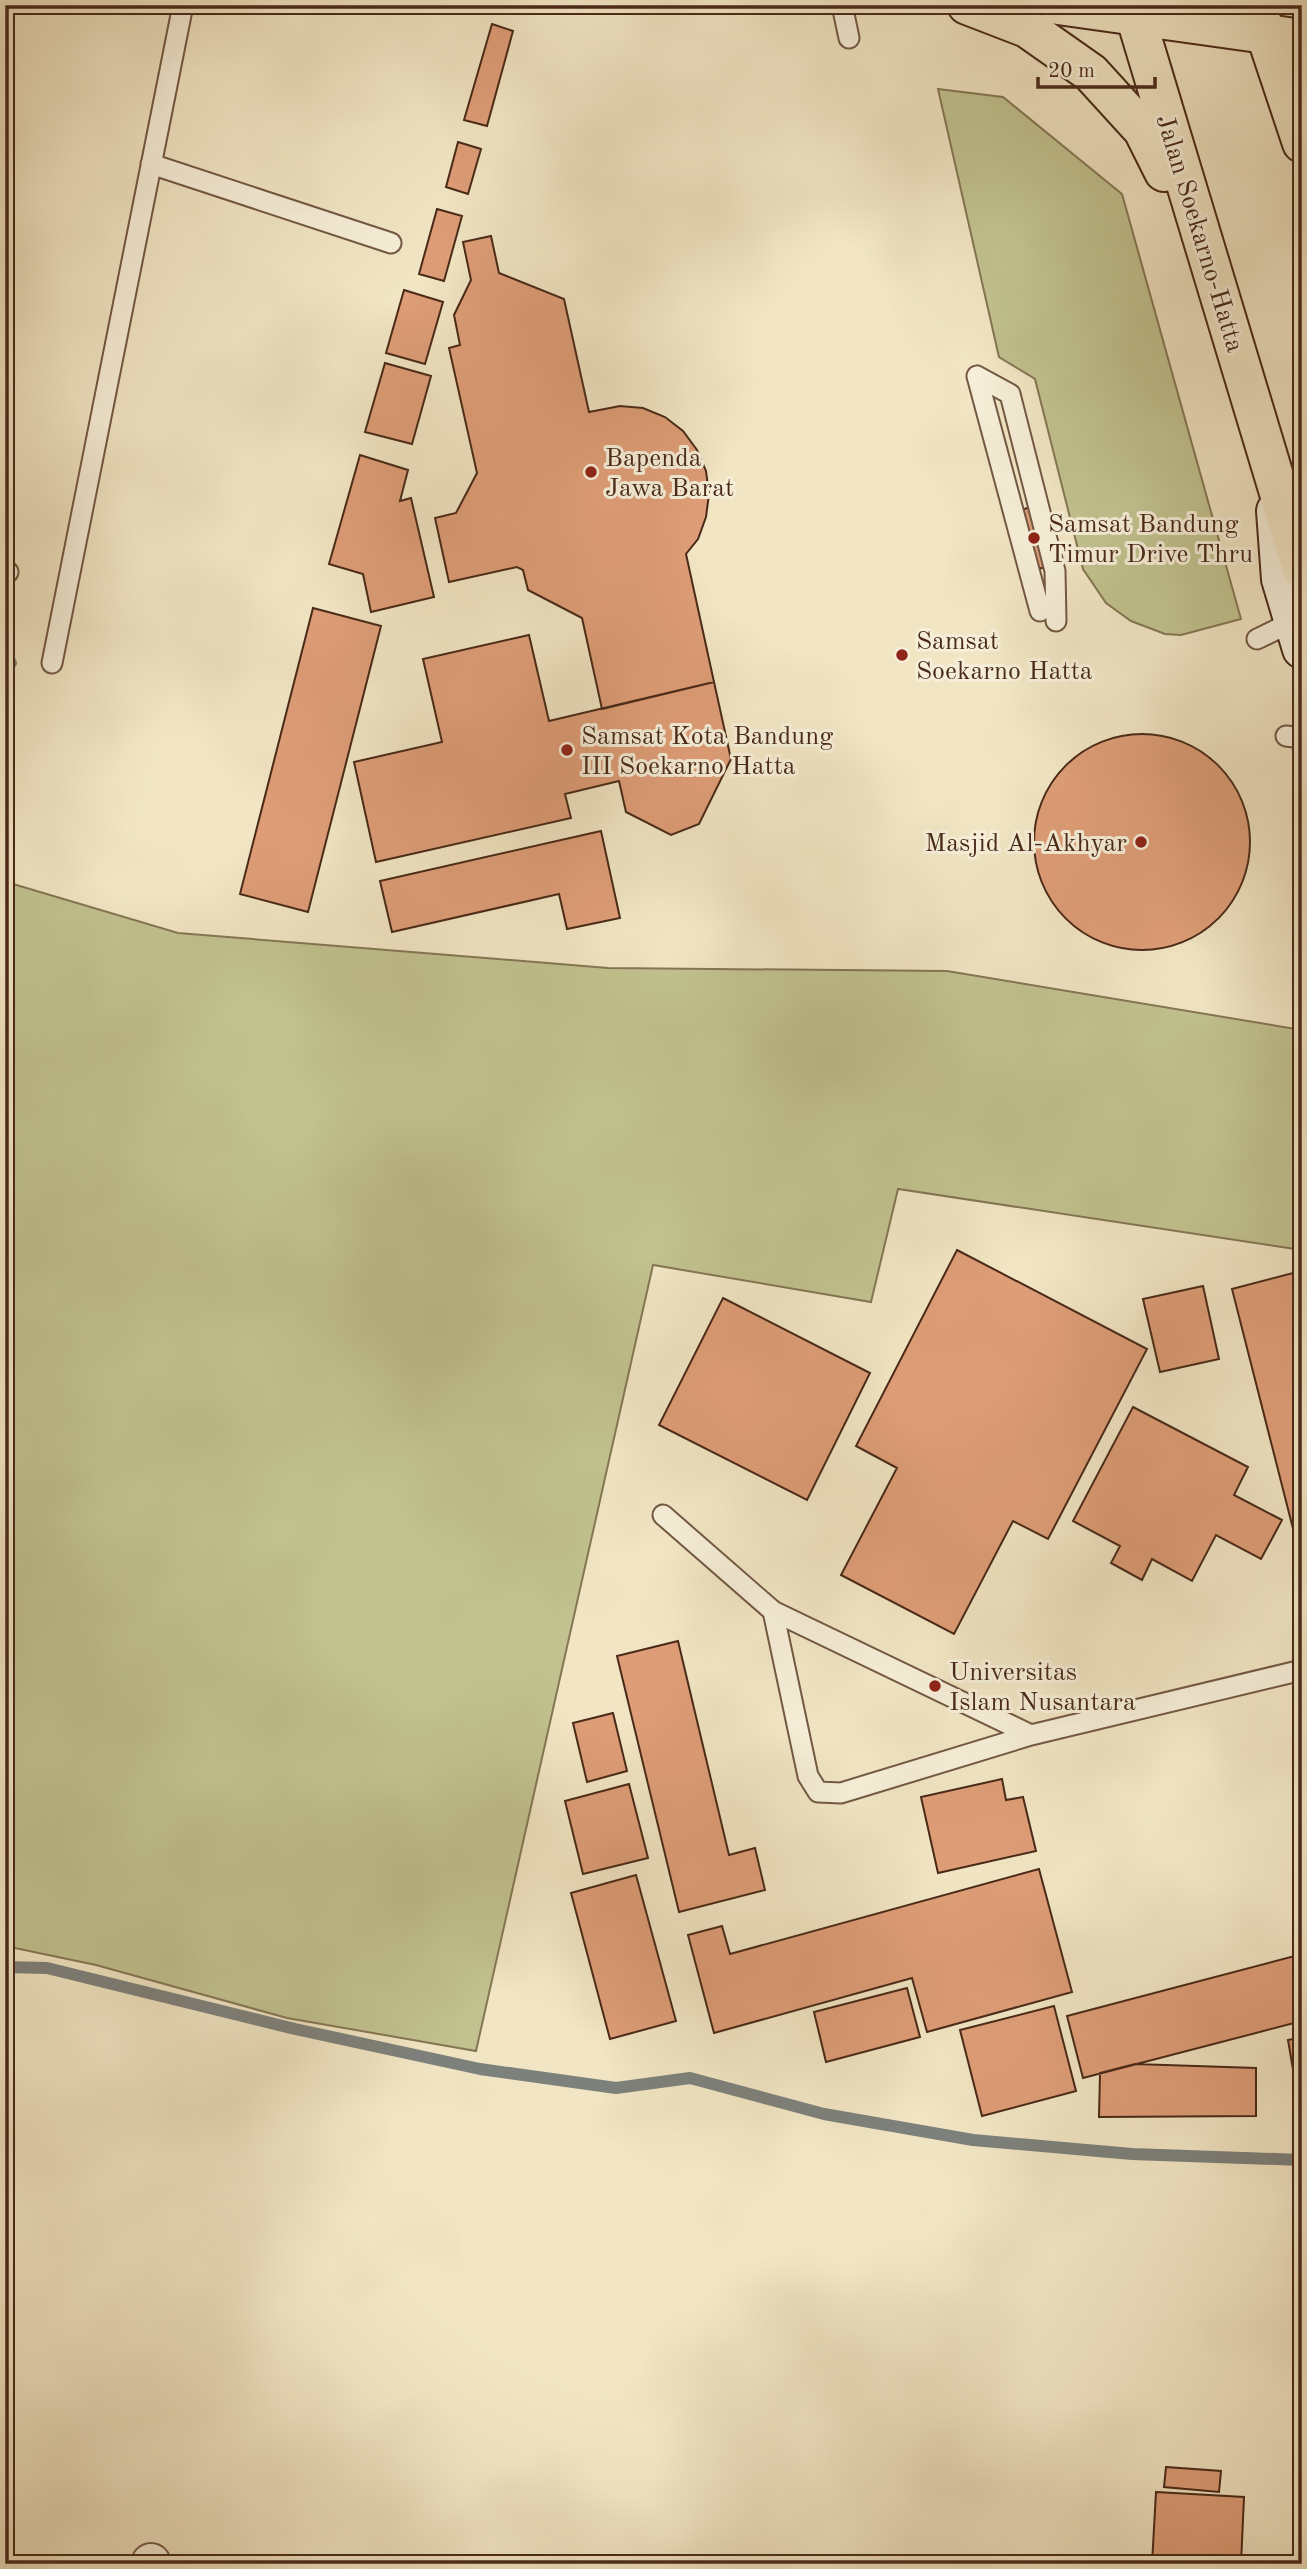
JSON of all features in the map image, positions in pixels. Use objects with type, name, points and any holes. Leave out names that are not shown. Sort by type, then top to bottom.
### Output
[{"type":"main road","points":[[967,5],[1027,28],[1091,73],[1143,130],[1187,218],[1222,301]]},
{"type":"main road","points":[[1058,5],[1274,27],[1302,143]]},
{"type":"main road","name":"Jalan Soekarno-Hatta","points":[[1134,11],[1302,569]]},
{"type":"main road","name":"Jalan Soekarno-Hatta","points":[[1271,460],[1282,579],[1298,635]]},
{"type":"lane","points":[[52,663],[183,5]]},
{"type":"lane","points":[[842,5],[849,38]]},
{"type":"lane","points":[[151,164],[391,243]]},
{"type":"lane","points":[[977,376],[1010,394],[1055,570],[1048,616],[977,376]]},
{"type":"lane","points":[[1257,639],[1298,635]]},
{"type":"lane","points":[[663,1515],[773,1611],[1031,1735]]},
{"type":"lane","points":[[773,1611],[808,1776],[818,1792],[841,1793],[1031,1735],[1302,1670]]},
{"type":"green space","points":[[938,89],[1003,97],[1122,194],[1241,619],[1181,635],[1165,634],[1131,621],[1106,603],[1083,569],[1035,379],[999,357]]},
{"type":"green space","points":[[13,884],[178,933],[608,968],[947,971],[1302,1030],[1302,1250],[898,1189],[871,1302],[653,1265],[476,2051],[287,2018],[96,1965],[5,1946],[5,1002]]},
{"type":"building","points":[[492,24],[513,31],[487,126],[464,120]]},
{"type":"building","points":[[458,142],[481,149],[468,194],[446,187]]},
{"type":"building","points":[[437,209],[462,216],[444,281],[419,274]]},
{"type":"building","name":"Bapenda Jawa Barat","points":[[491,236],[499,273],[564,299],[589,412],[620,406],[643,408],[665,417],[683,431],[697,450],[706,471],[709,494],[706,517],[698,539],[686,554],[714,682],[602,709],[582,618],[528,590],[523,570],[517,567],[449,582],[435,518],[456,513],[477,473],[449,348],[460,345],[454,315],[471,280],[463,242]]},
{"type":"building","points":[[404,290],[443,302],[425,364],[386,353]]},
{"type":"building","points":[[385,363],[431,376],[412,444],[365,432]]},
{"type":"building","points":[[360,455],[408,470],[400,501],[411,498],[434,597],[371,612],[363,574],[329,564]]},
{"type":"building","name":"Samsat Bandung Timur Drive Thru","points":[[1034,506],[1050,566],[1034,570],[1018,511]]},
{"type":"building","points":[[313,608],[381,626],[308,912],[240,894]]},
{"type":"building","name":"Samsat Kota Bandung III Soekarno Hatta","points":[[529,635],[549,721],[714,682],[731,759],[699,824],[671,835],[626,812],[619,781],[565,794],[571,818],[376,862],[354,762],[442,742],[423,659]]},
{"type":"building","name":"Masjid Al-Akhyar","points":[[1142,734],[1183,742],[1219,765],[1242,801],[1250,842],[1242,883],[1219,919],[1183,942],[1142,950],[1101,942],[1065,919],[1042,883],[1034,842],[1042,801],[1065,765],[1101,742]]},
{"type":"building","points":[[601,831],[620,918],[567,929],[559,894],[392,932],[380,881]]},
{"type":"building","points":[[957,1250],[1147,1349],[1048,1539],[1013,1521],[954,1634],[841,1575],[897,1468],[856,1446]]},
{"type":"building","points":[[1297,1272],[1302,1293],[1302,1564],[1232,1289]]},
{"type":"building","points":[[1203,1286],[1219,1359],[1160,1372],[1143,1299]]},
{"type":"building","points":[[723,1298],[870,1373],[807,1500],[659,1425]]},
{"type":"building","points":[[1133,1407],[1248,1467],[1234,1495],[1282,1520],[1261,1559],[1216,1535],[1192,1581],[1152,1559],[1142,1580],[1111,1563],[1120,1546],[1073,1521]]},
{"type":"building","points":[[678,1641],[729,1855],[755,1848],[765,1890],[679,1912],[617,1656]]},
{"type":"building","points":[[613,1713],[627,1771],[587,1782],[573,1723]]},
{"type":"building","points":[[1002,1779],[1006,1800],[1023,1797],[1036,1851],[938,1873],[921,1797]]},
{"type":"building","points":[[629,1784],[648,1858],[583,1874],[565,1801]]},
{"type":"building","points":[[1039,1869],[1072,1992],[927,2032],[912,1978],[714,2033],[688,1935],[722,1926],[730,1954]]},
{"type":"building","points":[[636,1875],[676,2021],[610,2039],[571,1893]]},
{"type":"building","points":[[1302,1954],[1302,2021],[1083,2078],[1067,2016]]},
{"type":"building","points":[[907,1988],[920,2037],[826,2062],[814,2012]]},
{"type":"building","points":[[1054,2006],[1076,2091],[982,2116],[960,2030]]},
{"type":"building","points":[[1302,2037],[1302,2092],[1297,2093],[1288,2040]]},
{"type":"building","points":[[1135,2064],[1256,2068],[1256,2116],[1099,2117],[1100,2073]]},
{"type":"building","points":[[1166,2467],[1221,2471],[1219,2492],[1164,2487]]},
{"type":"building","points":[[1156,2492],[1244,2497],[1241,2564],[1152,2564]]},
{"type":"waterway","points":[[5,669],[11,663]]},
{"type":"waterway","points":[[5,1967],[47,1968],[295,2029],[480,2069],[616,2088],[690,2078],[824,2114],[973,2140],[1132,2154],[1302,2160]]},
{"type":"place","name":"Bapenda Jawa Barat","points":[[591,472]]},
{"type":"place","name":"Samsat Bandung Timur Drive Thru","points":[[1034,538]]},
{"type":"place","name":"Samsat Soekarno Hatta","points":[[902,655]]},
{"type":"place","name":"Samsat Kota Bandung III Soekarno Hatta","points":[[567,750]]},
{"type":"place","name":"Masjid Al-Akhyar","points":[[1141,842]]},
{"type":"place","name":"Universitas Islam Nusantara","points":[[935,1686]]}]
